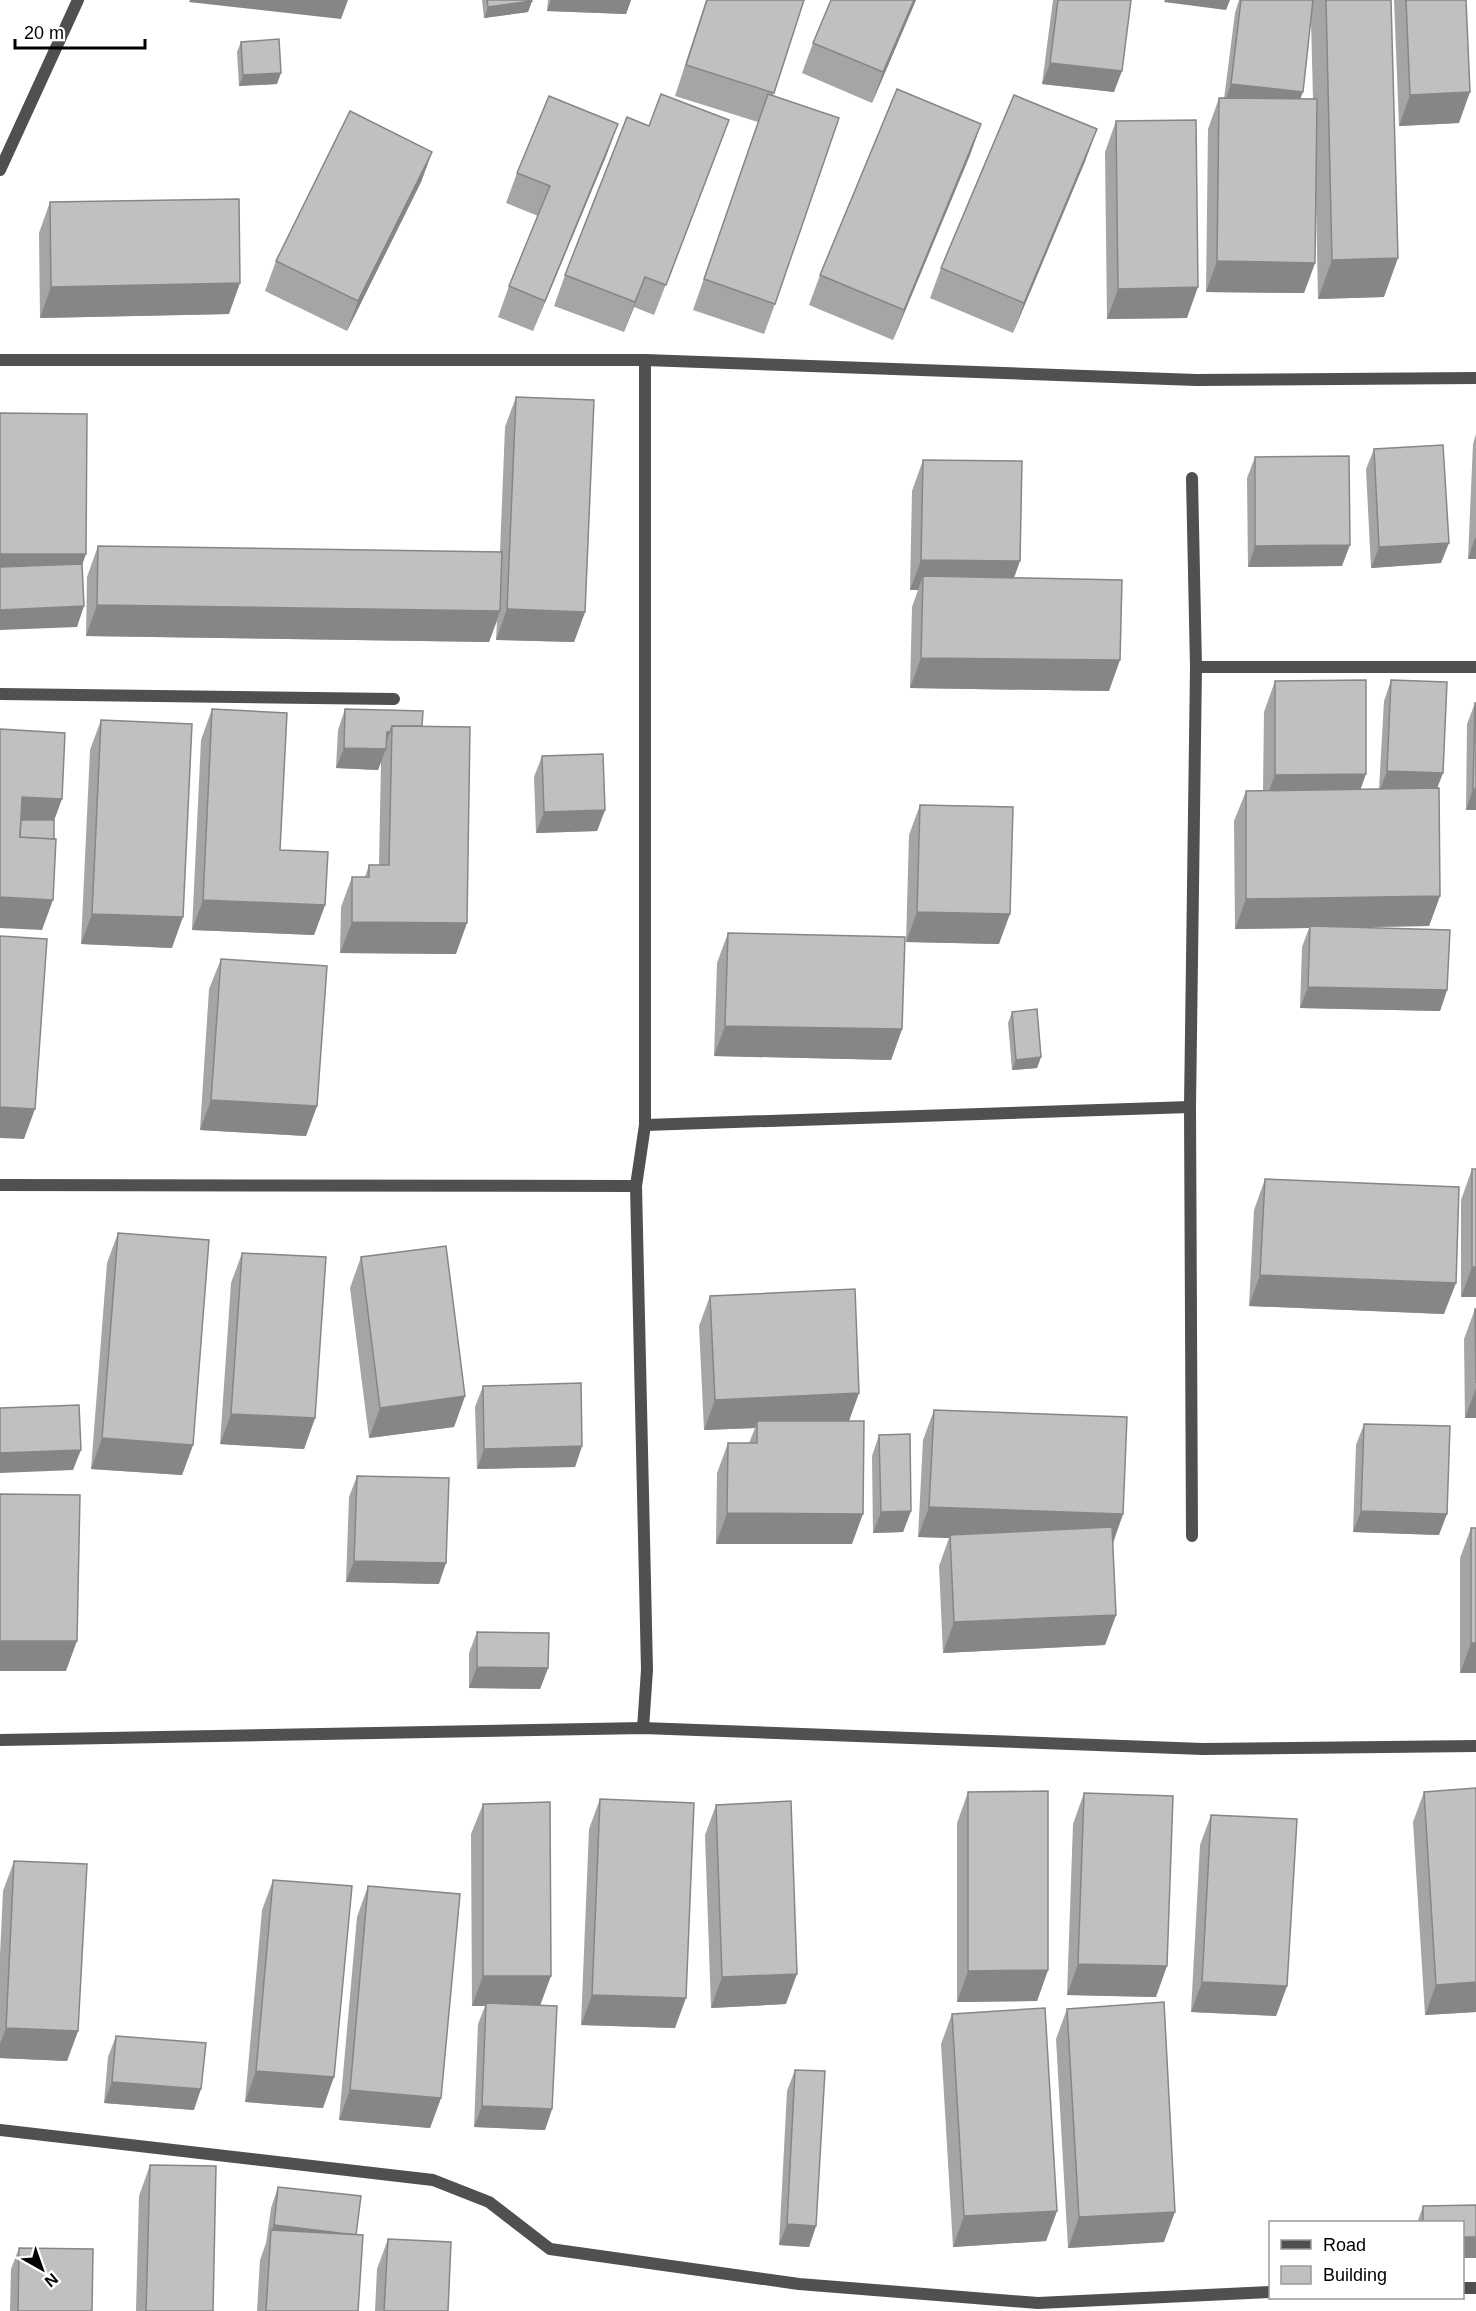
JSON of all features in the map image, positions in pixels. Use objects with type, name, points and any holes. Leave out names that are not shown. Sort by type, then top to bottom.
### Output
[{"type":"street","points":[[0,170],[78,0]]},
{"type":"street","points":[[0,360],[645,360],[1196,380],[1476,378]]},
{"type":"street","points":[[643,1728],[647,1670],[636,1186],[645,1125],[645,360]]},
{"type":"street","points":[[1192,478],[1196,667],[1190,1107],[1192,1536]]},
{"type":"street","points":[[1196,667],[1476,667]]},
{"type":"street","points":[[0,694],[394,699]]},
{"type":"street","points":[[645,1125],[1190,1107]]},
{"type":"street","points":[[0,1185],[636,1186]]},
{"type":"street","points":[[0,1740],[643,1728],[1203,1749],[1476,1746]]},
{"type":"street","points":[[0,2130],[433,2180],[489,2202],[550,2249],[799,2284],[1038,2307],[1269,2292]]},
{"type":"building","points":[[487,0],[531,0],[532,1],[488,7]]},
{"type":"building","points":[[707,0],[804,0],[774,93],[686,65]]},
{"type":"building","points":[[831,0],[914,0],[883,72],[813,43]]},
{"type":"building","points":[[1058,0],[1131,0],[1122,71],[1050,63]]},
{"type":"building","points":[[1241,0],[1313,0],[1303,92],[1231,84]]},
{"type":"building","points":[[1326,0],[1391,0],[1398,258],[1332,260]]},
{"type":"building","points":[[1406,0],[1466,0],[1470,92],[1410,95]]},
{"type":"building","points":[[279,39],[281,73],[243,75],[241,42]]},
{"type":"building","points":[[897,89],[981,124],[904,310],[820,275]]},
{"type":"building","points":[[661,94],[729,120],[666,285],[645,277],[635,302],[565,275],[627,117],[649,126]]},
{"type":"building","points":[[768,94],[839,118],[775,304],[704,279]]},
{"type":"building","points":[[1014,95],[1097,129],[1024,303],[941,268]]},
{"type":"building","points":[[549,96],[618,124],[545,301],[509,286],[550,186],[517,173]]},
{"type":"building","points":[[1219,98],[1317,99],[1315,263],[1217,261]]},
{"type":"building","points":[[350,111],[432,152],[358,301],[276,261]]},
{"type":"building","points":[[1196,120],[1198,287],[1118,289],[1116,121]]},
{"type":"building","points":[[239,199],[240,283],[51,287],[50,202]]},
{"type":"building","points":[[516,397],[594,400],[585,612],[507,609]]},
{"type":"building","points":[[0,413],[87,414],[86,554],[0,554]]},
{"type":"building","points":[[1443,445],[1449,543],[1379,547],[1374,449]]},
{"type":"building","points":[[1349,456],[1350,545],[1255,546],[1255,457]]},
{"type":"building","points":[[923,460],[1022,461],[1020,561],[921,560]]},
{"type":"building","points":[[98,546],[502,552],[500,611],[97,605]]},
{"type":"building","points":[[82,564],[84,606],[0,610],[0,567]]},
{"type":"building","points":[[923,576],[1122,580],[1120,660],[921,658]]},
{"type":"building","points":[[1366,680],[1366,774],[1275,775],[1275,681]]},
{"type":"building","points":[[1391,680],[1447,682],[1443,773],[1387,771]]},
{"type":"building","points":[[1475,703],[1476,789],[1473,789]]},
{"type":"building","points":[[212,709],[287,713],[280,850],[328,852],[325,905],[203,900]]},
{"type":"building","points":[[345,709],[423,711],[422,726],[392,726],[390,732],[387,732],[386,749],[344,748]]},
{"type":"building","points":[[101,720],[192,724],[183,917],[92,914]]},
{"type":"building","points":[[392,726],[470,727],[467,923],[352,922],[352,877],[369,877],[369,865],[389,865]]},
{"type":"building","points":[[0,729],[65,733],[62,799],[22,797],[20,837],[56,839],[53,900],[0,897]]},
{"type":"building","points":[[603,754],[605,810],[544,812],[542,756]]},
{"type":"building","points":[[1439,788],[1440,896],[1246,899],[1246,791]]},
{"type":"building","points":[[920,805],[1013,807],[1010,914],[917,912]]},
{"type":"building","points":[[21,820],[54,820],[54,839],[20,837]]},
{"type":"building","points":[[1310,926],[1450,930],[1447,990],[1308,987]]},
{"type":"building","points":[[728,933],[905,937],[902,1029],[725,1026]]},
{"type":"building","points":[[0,936],[47,939],[35,1109],[0,1107]]},
{"type":"building","points":[[221,959],[327,966],[317,1106],[211,1100]]},
{"type":"building","points":[[1037,1009],[1041,1057],[1016,1060],[1012,1012]]},
{"type":"building","points":[[1472,1169],[1476,1169],[1476,1267],[1472,1267]]},
{"type":"building","points":[[1265,1179],[1459,1187],[1456,1283],[1260,1275]]},
{"type":"building","points":[[118,1233],[209,1240],[193,1445],[102,1438]]},
{"type":"building","points":[[446,1246],[465,1396],[380,1408],[361,1257]]},
{"type":"building","points":[[242,1253],[326,1257],[315,1418],[231,1414]]},
{"type":"building","points":[[855,1289],[859,1393],[715,1400],[710,1296]]},
{"type":"building","points":[[1475,1309],[1476,1309],[1476,1383]]},
{"type":"building","points":[[581,1383],[582,1446],[484,1449],[483,1386]]},
{"type":"building","points":[[79,1405],[81,1450],[0,1453],[0,1408]]},
{"type":"building","points":[[934,1410],[1127,1417],[1123,1514],[929,1507]]},
{"type":"building","points":[[757,1421],[864,1421],[863,1514],[727,1513],[728,1443],[757,1443]]},
{"type":"building","points":[[1364,1424],[1450,1426],[1447,1514],[1361,1511]]},
{"type":"building","points":[[910,1434],[911,1511],[881,1512],[879,1435]]},
{"type":"building","points":[[357,1476],[449,1478],[446,1563],[354,1561]]},
{"type":"building","points":[[0,1494],[80,1495],[77,1641],[0,1641]]},
{"type":"building","points":[[1112,1527],[1116,1615],[954,1622],[950,1535]]},
{"type":"building","points":[[1471,1528],[1476,1528],[1476,1643],[1471,1643]]},
{"type":"building","points":[[477,1632],[549,1633],[548,1668],[477,1667]]},
{"type":"building","points":[[1476,1788],[1476,1982],[1436,1985],[1424,1792]]},
{"type":"building","points":[[1048,1791],[1048,1970],[968,1971],[968,1792]]},
{"type":"building","points":[[1084,1793],[1173,1796],[1167,1966],[1078,1964]]},
{"type":"building","points":[[600,1799],[694,1803],[686,1998],[592,1995]]},
{"type":"building","points":[[791,1801],[797,1974],[722,1977],[716,1805]]},
{"type":"building","points":[[550,1802],[551,1976],[483,1976],[483,1804]]},
{"type":"building","points":[[1211,1815],[1297,1819],[1287,1986],[1202,1982]]},
{"type":"building","points":[[14,1861],[87,1864],[78,2031],[6,2028]]},
{"type":"building","points":[[273,1880],[352,1886],[334,2077],[256,2071]]},
{"type":"building","points":[[368,1886],[460,1894],[441,2098],[350,2090]]},
{"type":"building","points":[[1164,2002],[1175,2212],[1079,2217],[1067,2009]]},
{"type":"building","points":[[486,2003],[557,2006],[552,2109],[482,2106]]},
{"type":"building","points":[[1045,2008],[1057,2211],[964,2216],[952,2014]]},
{"type":"building","points":[[116,2036],[206,2043],[201,2089],[112,2082]]},
{"type":"building","points":[[795,2070],[825,2071],[816,2226],[787,2224]]},
{"type":"building","points":[[150,2165],[216,2166],[213,2311],[146,2311]]},
{"type":"building","points":[[278,2187],[361,2196],[356,2235],[274,2225]]},
{"type":"building","points":[[1476,2205],[1476,2237],[1464,2237],[1464,2221],[1423,2221],[1423,2206]]},
{"type":"building","points":[[271,2230],[363,2235],[358,2311],[266,2311]]},
{"type":"building","points":[[388,2239],[451,2242],[448,2311],[384,2311]]},
{"type":"building","points":[[19,2248],[93,2249],[92,2311],[18,2311]]}]
